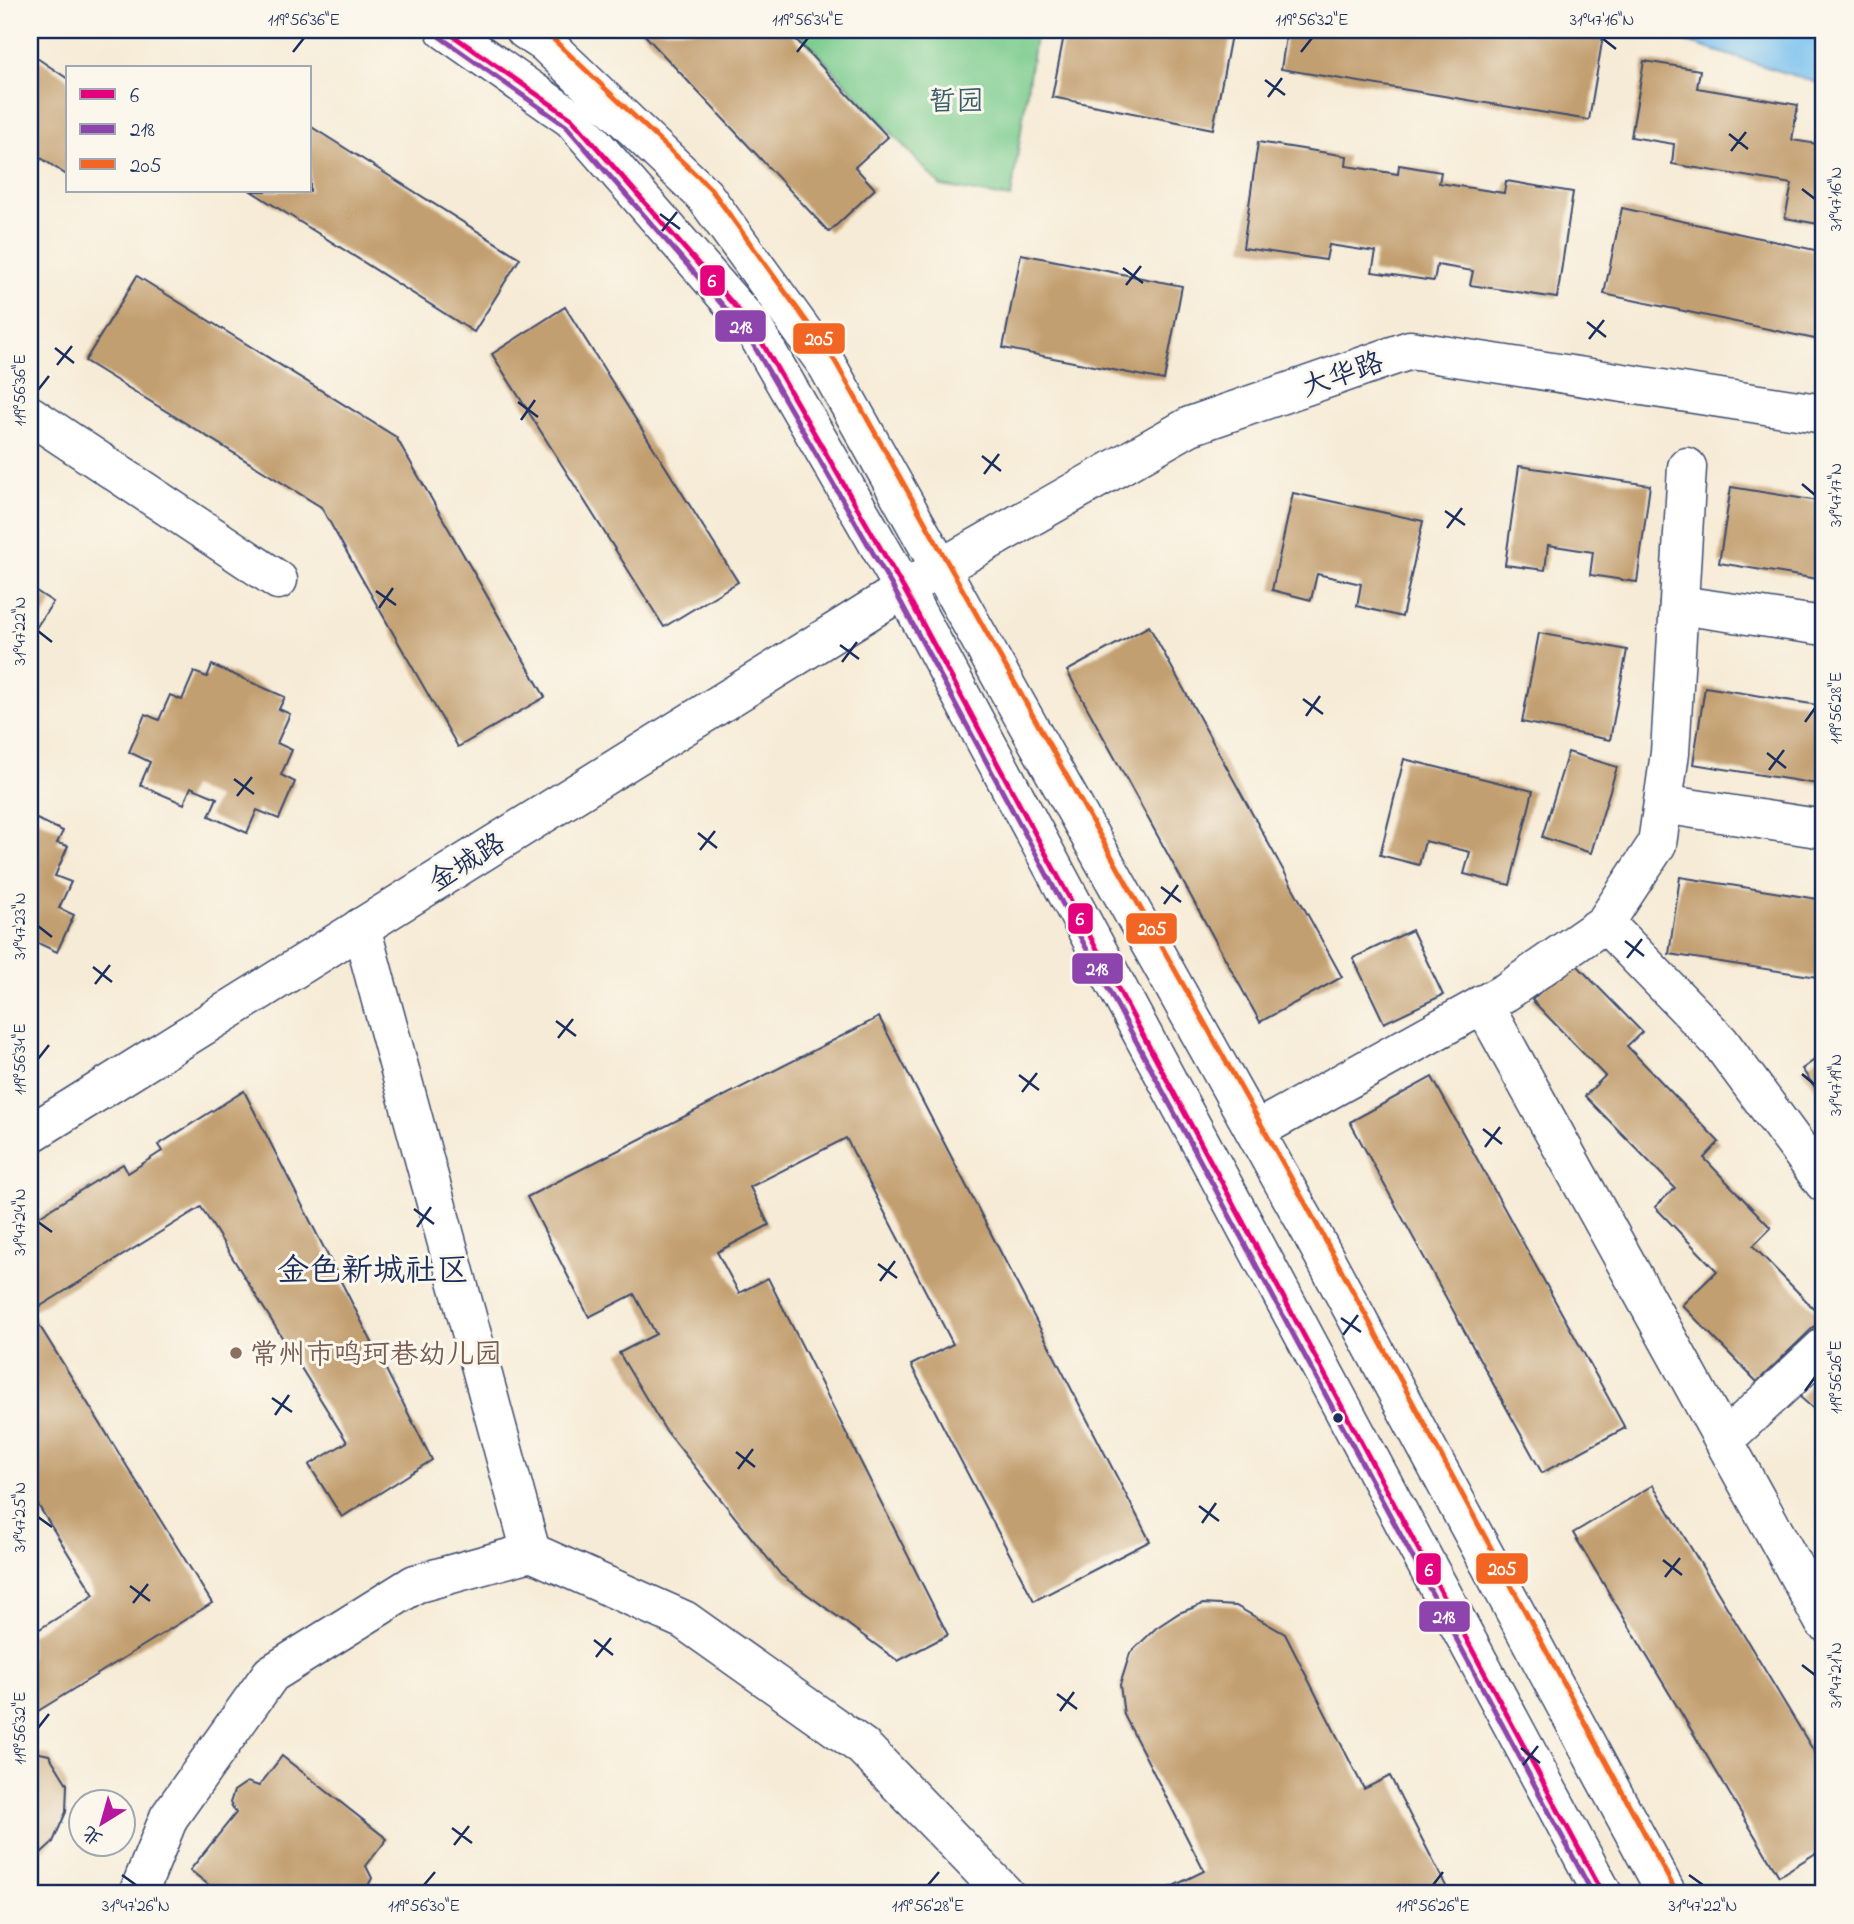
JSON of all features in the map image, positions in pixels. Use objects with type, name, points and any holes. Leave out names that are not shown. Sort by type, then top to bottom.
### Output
[{"type":"street","points":[[445,30],[572,119],[753,327],[904,589],[1603,1894]]},
{"type":"street","points":[[525,30],[545,43],[704,195],[827,365],[1255,1131],[1667,1894]]},
{"type":"street","name":"大华路","points":[[904,589],[1190,425],[1410,350],[1824,414]]},
{"type":"street","points":[[30,415],[278,580]]},
{"type":"street","points":[[1255,1131],[1506,992],[1605,923],[1657,844],[1670,753],[1687,467]]},
{"type":"street","name":"金城路","points":[[30,1134],[904,589]]},
{"type":"street","points":[[1679,605],[1824,626]]},
{"type":"street","points":[[1663,804],[1824,830]]},
{"type":"street","points":[[1605,923],[1720,1042],[1824,1183]]},
{"type":"street","points":[[361,927],[531,1552]]},
{"type":"street","points":[[1483,1004],[1824,1622]]},
{"type":"street","points":[[1724,1440],[1824,1347]]},
{"type":"street","points":[[138,1894],[169,1817],[271,1674],[415,1584],[531,1552],[684,1620],[863,1747],[1005,1894]]},
{"type":"green space","name":"暂园","points":[[796,30],[1036,30],[1011,198],[941,186]]},
{"type":"water","points":[[1649,30],[1824,30],[1824,85],[1821,84]]},
{"type":"building","points":[[640,30],[787,30],[888,137],[855,167],[875,189],[829,232]]},
{"type":"building","points":[[1065,30],[1206,30],[1231,35],[1213,129],[1052,97]]},
{"type":"building","points":[[1287,30],[1565,30],[1603,36],[1589,120],[1281,69]]},
{"type":"building","points":[[34,56],[66,78],[66,175],[41,158],[30,177],[30,62]]},
{"type":"building","points":[[1644,61],[1700,70],[1697,88],[1798,105],[1792,140],[1824,145],[1824,225],[1785,218],[1792,184],[1672,164],[1674,144],[1631,137]]},
{"type":"building","points":[[312,127],[520,258],[474,332],[253,192],[312,192]]},
{"type":"building","points":[[1258,142],[1347,156],[1346,166],[1398,174],[1399,165],[1441,172],[1439,183],[1504,193],[1506,181],[1573,192],[1557,298],[1470,285],[1473,271],[1437,265],[1434,281],[1372,272],[1376,252],[1329,245],[1326,260],[1243,248]]},
{"type":"building","points":[[1622,208],[1824,252],[1824,341],[1604,294]]},
{"type":"building","points":[[1021,254],[1182,286],[1164,380],[1003,348]]},
{"type":"building","points":[[137,276],[396,437],[545,697],[458,747],[321,507],[85,361]]},
{"type":"building","points":[[565,307],[738,582],[664,627],[492,354]]},
{"type":"building","points":[[1519,466],[1650,485],[1637,582],[1590,575],[1593,552],[1548,545],[1545,570],[1505,565]]},
{"type":"building","points":[[1731,487],[1824,502],[1824,580],[1719,563]]},
{"type":"building","points":[[1293,493],[1423,521],[1402,617],[1357,606],[1361,584],[1317,574],[1311,600],[1272,590]]},
{"type":"building","points":[[30,587],[53,602],[30,637]]},
{"type":"building","points":[[1149,626],[1342,977],[1260,1022],[1067,671]]},
{"type":"building","points":[[1539,633],[1627,650],[1610,740],[1522,722]]},
{"type":"building","points":[[212,665],[285,697],[279,709],[290,714],[277,743],[292,750],[281,775],[295,782],[279,819],[257,810],[247,833],[209,816],[217,798],[191,787],[184,804],[140,785],[150,762],[129,752],[145,714],[159,720],[170,695],[182,700],[194,672],[207,677]]},
{"type":"building","points":[[1705,687],[1824,706],[1824,785],[1693,764]]},
{"type":"building","points":[[1568,752],[1617,767],[1591,853],[1542,837]]},
{"type":"building","points":[[1404,759],[1533,791],[1510,885],[1464,874],[1470,852],[1425,841],[1419,865],[1380,855]]},
{"type":"building","points":[[30,816],[63,831],[57,843],[68,846],[55,876],[71,882],[59,908],[74,915],[57,952],[36,942],[30,956]]},
{"type":"building","points":[[1680,877],[1824,900],[1824,978],[1669,954]]},
{"type":"building","points":[[1412,930],[1443,995],[1384,1023],[1353,958]]},
{"type":"building","points":[[1572,960],[1642,1032],[1627,1046],[1719,1142],[1704,1158],[1771,1228],[1753,1246],[1823,1318],[1757,1382],[1682,1305],[1717,1271],[1655,1207],[1675,1188],[1585,1096],[1605,1076],[1532,1000]]},
{"type":"building","points":[[879,1017],[1150,1541],[1034,1601],[911,1365],[953,1344],[846,1138],[750,1187],[769,1225],[717,1252],[739,1293],[768,1278],[948,1635],[898,1661],[781,1575],[664,1428],[619,1353],[656,1334],[634,1294],[589,1317],[527,1197]]},
{"type":"building","points":[[1824,1053],[1824,1100],[1802,1069]]},
{"type":"building","points":[[1432,1077],[1625,1428],[1542,1473],[1350,1122]]},
{"type":"building","points":[[244,1091],[432,1460],[342,1517],[309,1465],[347,1442],[201,1207],[31,1312],[212,1603],[30,1716],[30,1635],[94,1595],[30,1492],[30,1222],[123,1164],[128,1173],[162,1151],[158,1145]]},
{"type":"building","points":[[1824,1368],[1824,1418],[1800,1397]]},
{"type":"building","points":[[1653,1485],[1824,1768],[1824,1848],[1779,1876],[1573,1533]]},
{"type":"building","points":[[1203,1604],[1236,1606],[1285,1634],[1364,1789],[1390,1776],[1450,1894],[1157,1894],[1204,1871],[1124,1715],[1120,1685],[1130,1653],[1156,1628],[1179,1613]]},
{"type":"building","points":[[30,1751],[49,1755],[67,1784],[66,1812],[53,1842],[30,1863]]},
{"type":"building","points":[[282,1756],[387,1839],[366,1866],[372,1878],[364,1894],[220,1894],[190,1870],[236,1813],[230,1803],[234,1791],[247,1782],[259,1786]]},
{"type":"transit line","name":"6","points":[[445,30],[572,119],[753,327],[904,589],[1603,1894]]},
{"type":"transit line","name":"205","points":[[541,30],[711,189],[835,361],[1314,1219],[1675,1890]]},
{"type":"transit line","name":"218","points":[[440,37],[566,126],[746,332],[896,593],[1593,1894]]},
{"type":"place","name":"常州市鸣珂巷幼儿园","points":[[236,1353]]},
{"type":"district","name":"金色新城社区","points":[[373,1269]]}]
